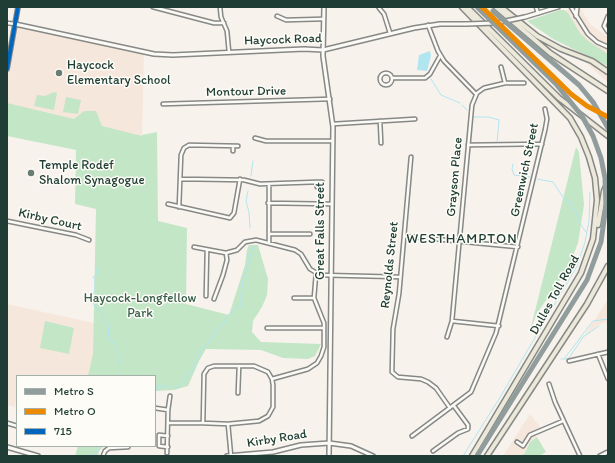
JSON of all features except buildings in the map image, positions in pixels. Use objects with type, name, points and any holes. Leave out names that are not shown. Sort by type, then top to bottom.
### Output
[{"type":"highway","name":"Dulles Toll Road","points":[[462,7],[563,110],[579,132],[592,167],[596,190],[596,218],[589,252],[576,283],[472,456]]},
{"type":"highway","points":[[467,7],[550,90],[581,117],[608,136]]},
{"type":"highway","points":[[496,7],[554,56],[608,91]]},
{"type":"highway","points":[[501,7],[537,36],[561,49],[592,61],[608,72]]},
{"type":"highway","points":[[589,252],[596,233],[604,191],[608,182]]},
{"type":"highway","points":[[488,456],[587,304],[608,266]]},
{"type":"main road","points":[[7,68],[18,7]]},
{"type":"main road","name":"Great Falls Street","points":[[324,7],[323,50],[333,124],[329,456]]},
{"type":"main road","name":"Haycock Road","points":[[15,24],[154,54],[304,49],[323,50],[428,25],[496,23],[525,17],[558,7]]},
{"type":"main road","points":[[576,16],[577,7]]},
{"type":"main road","name":"Kirby Road","points":[[227,456],[273,452],[301,445],[329,443],[351,446],[373,456]]},
{"type":"main road","points":[[7,448],[38,456]]},
{"type":"main road","points":[[600,456],[608,452]]},
{"type":"street","points":[[154,7],[214,23],[224,23]]},
{"type":"street","points":[[220,7],[227,31],[228,52]]},
{"type":"street","points":[[536,7],[538,13]]},
{"type":"street","points":[[571,7],[592,38],[608,47]]},
{"type":"street","points":[[379,8],[384,14],[390,33]]},
{"type":"street","points":[[277,16],[286,20],[323,19]]},
{"type":"street","points":[[608,16],[604,26],[608,32]]},
{"type":"street","name":"Haycock Road","points":[[7,23],[15,24]]},
{"type":"street","points":[[428,25],[440,56],[476,94],[484,88],[505,83],[524,83]]},
{"type":"street","points":[[392,78],[424,78],[430,74],[440,56]]},
{"type":"street","points":[[501,67],[505,83]]},
{"type":"street","points":[[386,73],[390,74],[392,78],[390,83],[387,85],[382,84],[380,79],[382,74],[386,73]]},
{"type":"street","name":"Grayson Place","points":[[447,337],[452,321],[470,115],[476,94]]},
{"type":"street","name":"Montour Drive","points":[[163,104],[330,99]]},
{"type":"street","name":"Greenwich Street","points":[[412,436],[468,396],[473,389],[498,326],[542,144],[546,122],[545,109]]},
{"type":"street","points":[[333,124],[415,119]]},
{"type":"street","points":[[380,121],[382,143]]},
{"type":"street","points":[[255,138],[266,141],[332,141]]},
{"type":"street","points":[[468,145],[542,144]]},
{"type":"street","points":[[179,207],[181,154],[186,146],[238,146]]},
{"type":"street","points":[[233,146],[233,151]]},
{"type":"street","name":"Reynolds Street","points":[[411,157],[400,277],[392,336],[392,372],[394,375],[428,382],[436,388],[450,408]]},
{"type":"street","points":[[180,179],[240,180],[258,184],[322,182]]},
{"type":"street","points":[[168,204],[230,218],[234,213],[240,180]]},
{"type":"street","points":[[317,182],[317,187]]},
{"type":"street","points":[[268,184],[269,243]]},
{"type":"street","points":[[268,203],[331,204]]},
{"type":"street","name":"Kirby Court","points":[[7,221],[70,234],[89,240]]},
{"type":"street","points":[[269,234],[310,234]]},
{"type":"street","points":[[404,236],[459,240],[518,247]]},
{"type":"street","points":[[194,247],[226,253],[237,250],[241,244],[249,240],[269,243],[295,250],[301,254],[310,269],[316,274],[330,276],[400,277]]},
{"type":"street","points":[[206,296],[207,250]]},
{"type":"street","points":[[214,300],[224,275],[227,260],[226,253]]},
{"type":"street","points":[[272,379],[304,371],[317,363],[324,347],[323,316],[316,305],[314,298],[316,274]]},
{"type":"street","points":[[294,298],[314,298]]},
{"type":"street","points":[[452,321],[498,326]]},
{"type":"street","points":[[267,328],[324,328]]},
{"type":"street","points":[[569,362],[608,352]]},
{"type":"street","points":[[598,354],[608,379]]},
{"type":"street","points":[[168,423],[228,424],[259,421],[268,416],[273,407],[272,379],[261,368],[214,366],[205,372],[203,423]]},
{"type":"street","points":[[238,393],[239,366]]},
{"type":"street","points":[[549,384],[563,421],[580,456]]},
{"type":"street","points":[[168,453],[168,410],[170,396]]},
{"type":"street","points":[[433,451],[458,433],[468,429],[468,425],[454,406]]},
{"type":"street","points":[[156,408],[168,410]]},
{"type":"street","points":[[517,442],[522,446],[530,435],[563,421]]},
{"type":"street","points":[[228,424],[231,456]]},
{"type":"street","points":[[168,436],[159,436],[159,446],[168,446]]},
{"type":"street","points":[[103,456],[105,451],[109,448],[128,447]]},
{"type":"shaded area","points":[[580,8],[591,25],[608,37],[608,83],[565,43],[541,28],[536,18],[560,11]]},
{"type":"shaded area","name":"Haycock Elementary School","points":[[17,27],[144,54],[142,137],[7,107],[7,80]]},
{"type":"shaded area","points":[[608,299],[608,322],[602,323],[584,336]]},
{"type":"shaded area","points":[[7,304],[94,323],[93,375],[16,375],[15,407],[7,405]]},
{"type":"shaded area","points":[[530,414],[541,428],[534,431],[537,437],[530,442],[525,453],[520,456],[503,456]]},
{"type":"green space","points":[[564,10],[568,13],[580,33],[588,41],[608,54],[608,66],[553,39],[527,21]]},
{"type":"green space","points":[[54,92],[57,93],[54,110],[34,106],[37,95],[45,96]]},
{"type":"green space","points":[[66,97],[81,100],[78,114],[63,112]]},
{"type":"green space","name":"Haycock-Longfellow Park","points":[[7,103],[74,119],[84,111],[96,111],[102,126],[142,136],[157,132],[158,221],[187,228],[186,304],[229,315],[245,265],[249,245],[258,245],[268,279],[267,295],[262,307],[253,321],[252,332],[261,342],[321,344],[315,356],[308,359],[283,358],[261,350],[206,349],[188,386],[174,390],[156,391],[156,375],[88,375],[93,354],[96,209],[75,204],[76,150],[7,136]]},
{"type":"green space","points":[[576,147],[579,152],[584,205],[578,243],[567,271],[537,313],[530,331]]},
{"type":"green space","points":[[45,321],[74,328],[69,354],[40,348]]},
{"type":"green space","points":[[537,437],[546,452],[539,456],[520,456],[525,453],[530,442]]},
{"type":"green space","points":[[78,447],[103,447],[99,451],[98,456],[75,456]]},
{"type":"water","points":[[430,51],[431,56],[427,71],[417,70],[419,55]]},
{"type":"waterway","points":[[431,79],[441,95],[460,103]]},
{"type":"waterway","points":[[462,105],[467,110]]},
{"type":"waterway","points":[[473,117],[489,117],[499,120],[497,143]]},
{"type":"waterway","points":[[251,176],[253,161]]},
{"type":"waterway","points":[[513,164],[512,169],[514,175],[530,177]]},
{"type":"waterway","points":[[537,179],[553,182],[565,200],[572,203],[581,225],[586,232]]},
{"type":"waterway","points":[[248,191],[246,201],[249,212],[250,228]]},
{"type":"waterway","points":[[463,456],[499,399],[577,266],[585,242],[589,221],[590,192]]},
{"type":"waterway","points":[[174,387],[176,388],[181,384],[188,373],[194,370],[194,365],[203,348],[208,344],[224,323],[226,317],[238,306],[241,307],[241,295],[244,290],[242,285],[253,247]]},
{"type":"waterway","points":[[96,269],[97,274],[93,277],[95,279],[95,291],[91,298],[95,307],[104,314],[103,319],[109,324],[108,339],[115,343],[116,349],[122,358],[119,363],[120,375]]},
{"type":"waterway","points":[[561,359],[564,359],[593,321],[608,319]]},
{"type":"waterway","points":[[565,359],[569,358],[583,337],[599,326]]},
{"type":"waterway","points":[[156,386],[165,387],[169,385]]},
{"type":"waterway","points":[[94,456],[98,447]]},
{"type":"metro line","name":"S","points":[[477,7],[556,84],[582,116],[593,136],[601,158],[605,178],[606,206],[601,242],[587,280],[477,456]]},
{"type":"metro line","name":"O","points":[[482,7],[571,94],[587,106],[608,117]]},
{"type":"metro line","name":"S","points":[[493,11],[579,85],[593,102],[608,128]]},
{"type":"transit line","name":"715","points":[[7,69],[18,7]]},
{"type":"place","name":"Haycock Elementary School","points":[[59,73]]},
{"type":"place","name":"Temple Rodef Shalom Synagogue","points":[[31,173]]},
{"type":"district","name":"WESTHAMPTON","points":[[462,239]]}]
